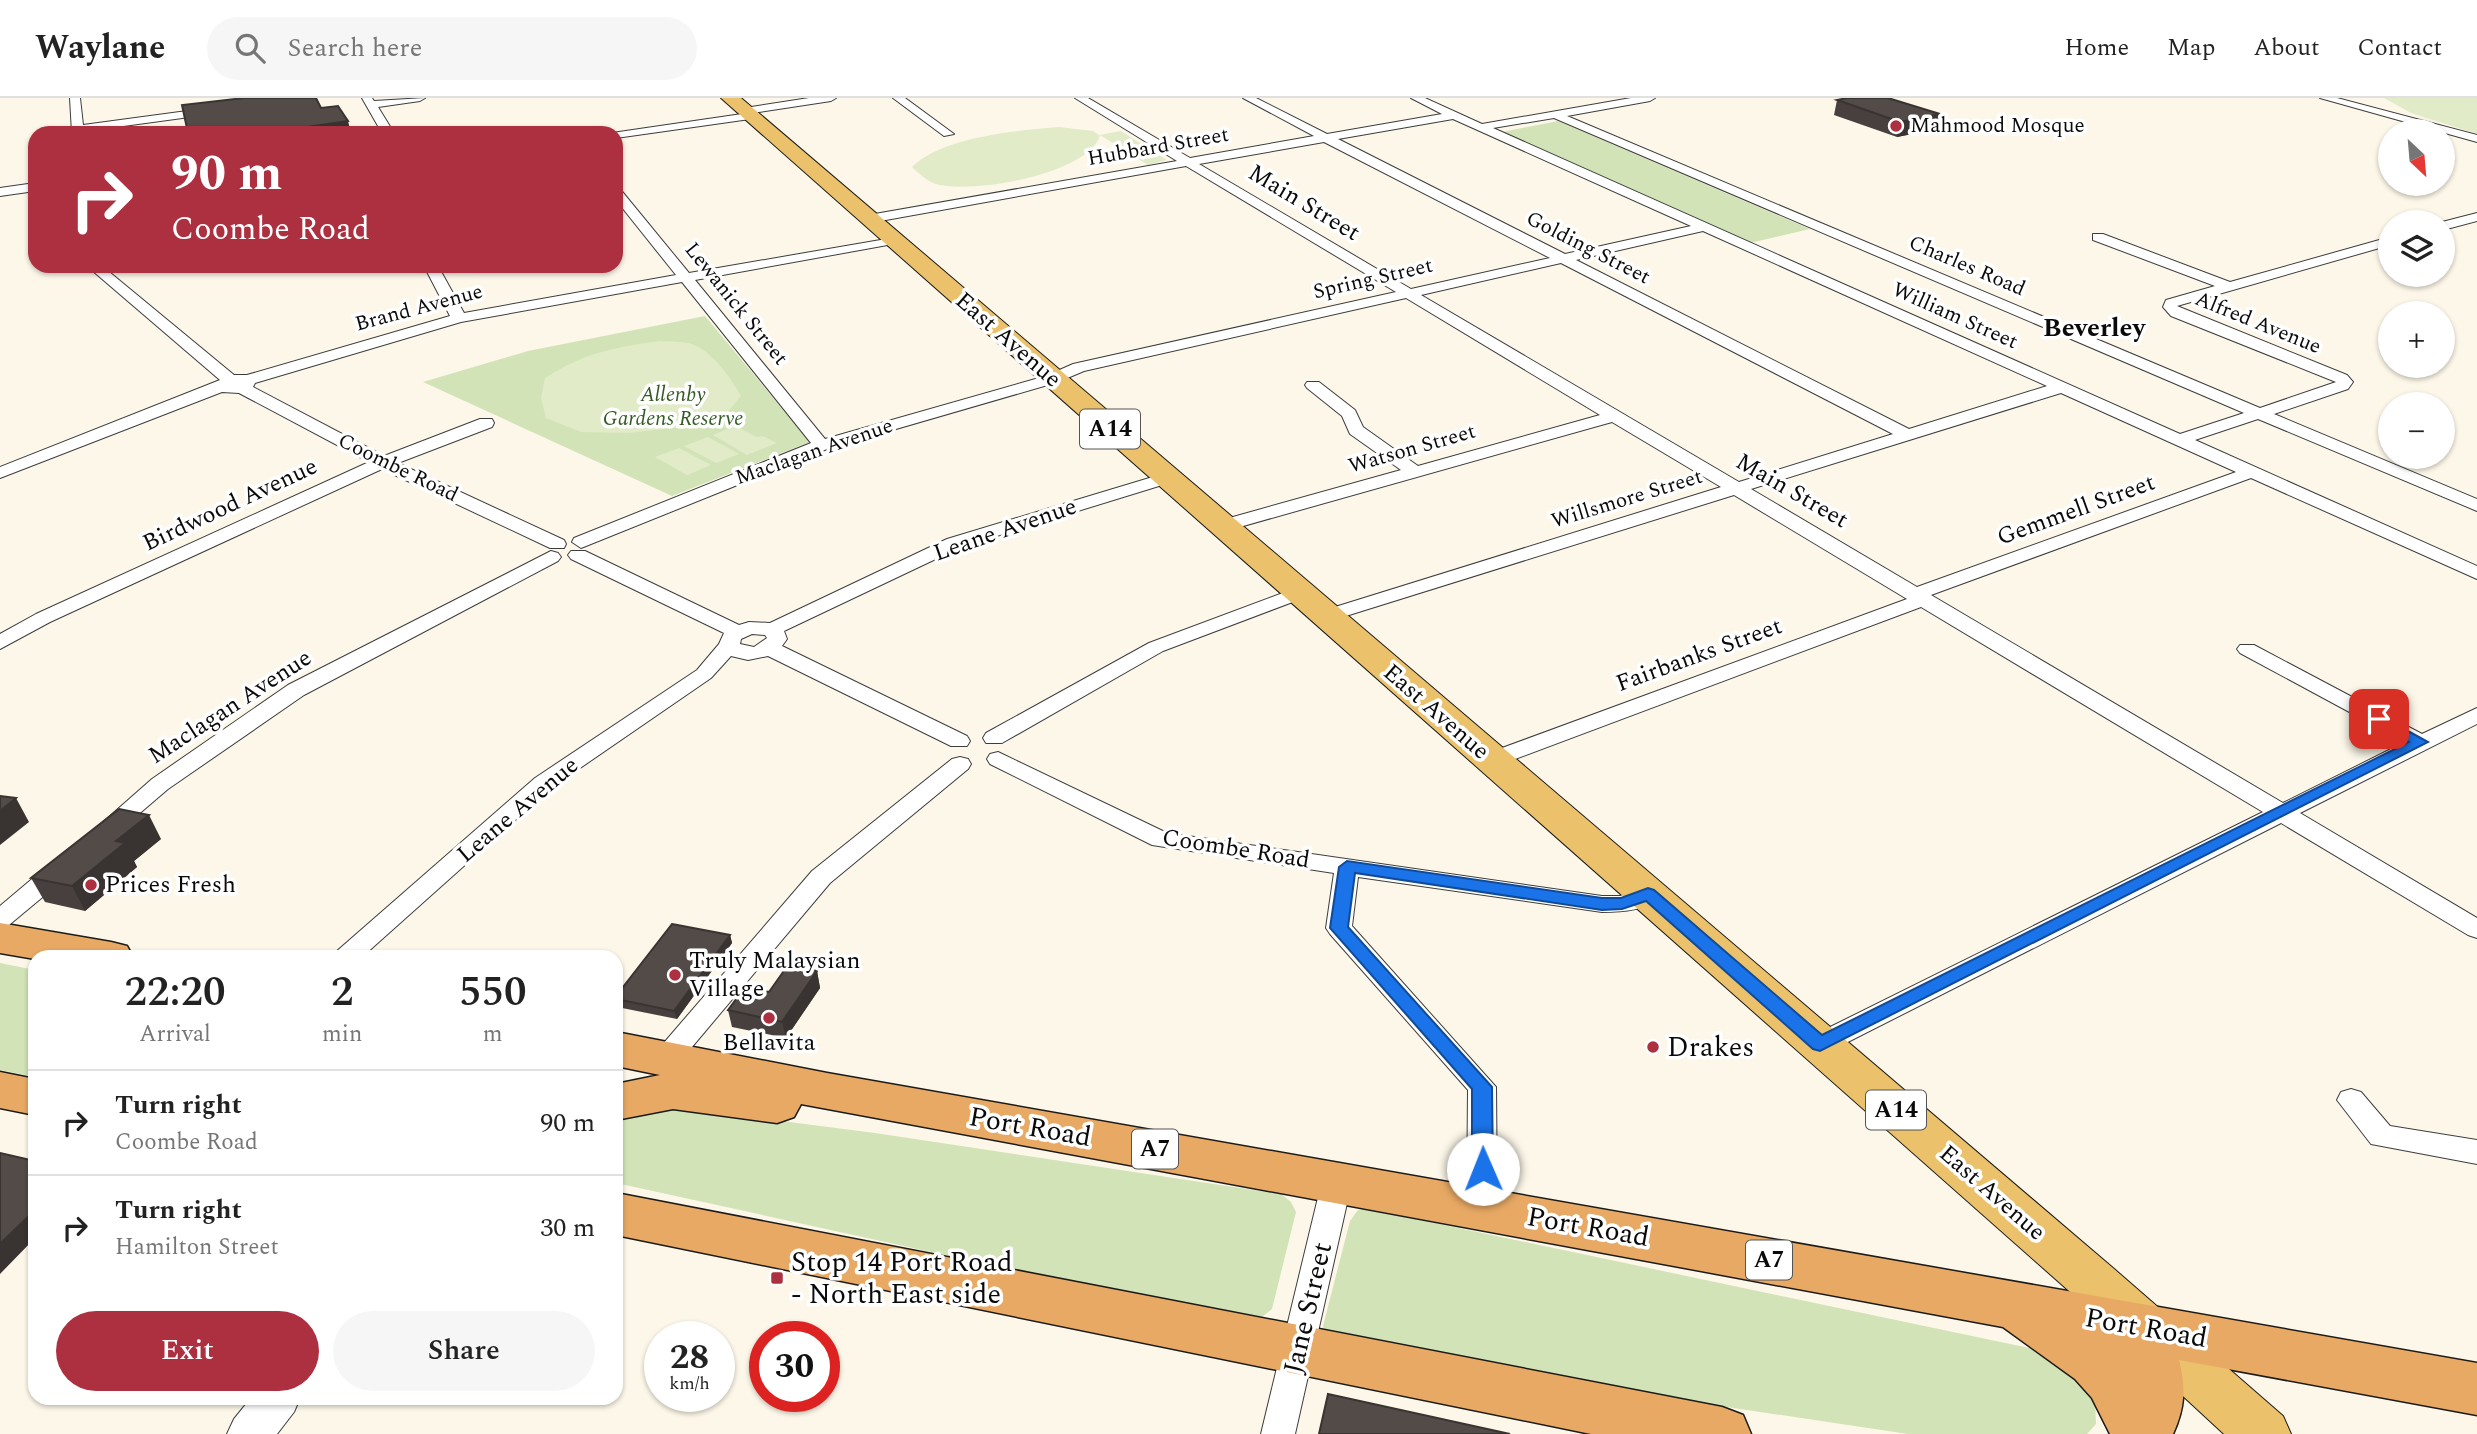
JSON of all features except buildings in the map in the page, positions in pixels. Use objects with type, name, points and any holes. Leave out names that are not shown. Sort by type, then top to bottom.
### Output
[{"type":"highway","points":[[0,938],[70,950]]},
{"type":"highway","name":"Port Road","points":[[623,1050],[827,1091],[2143,1326],[2477,1389]]},
{"type":"highway","points":[[0,1090],[28,1096]]},
{"type":"highway","points":[[623,1101],[673,1091],[798,1106],[827,1091]]},
{"type":"highway","points":[[623,1214],[1722,1434]]},
{"type":"highway","points":[[2010,1303],[2095,1361],[2112,1380],[2141,1434],[2153,1419],[2156,1377],[2143,1326]]},
{"type":"main road","name":"East Avenue","points":[[741,108],[2143,1326]]},
{"type":"main road","name":"A14","points":[[2143,1326],[2263,1434]]},
{"type":"street","points":[[75,98],[78,126]]},
{"type":"street","points":[[384,126],[369,101],[420,98]]},
{"type":"street","points":[[623,133],[741,108],[831,98]]},
{"type":"street","points":[[898,98],[948,134]]},
{"type":"street","name":"Main Street","points":[[1080,98],[2477,929]]},
{"type":"street","name":"Golding Street","points":[[1248,98],[1910,436]]},
{"type":"street","name":"William Street","points":[[1416,98],[2477,573]]},
{"type":"street","points":[[1479,126],[1489,127],[1650,98]]},
{"type":"street","points":[[2325,98],[2477,139]]},
{"type":"street","points":[[108,126],[267,100]]},
{"type":"street","name":"Hubbard Street","points":[[869,219],[1454,115]]},
{"type":"street","name":"Charles Road","points":[[1556,115],[2477,506]]},
{"type":"street","points":[[0,192],[28,188]]},
{"type":"street","name":"Lewanick Street","points":[[623,199],[821,445]]},
{"type":"street","points":[[2455,223],[2477,217]]},
{"type":"street","name":"Spring Street","points":[[1052,379],[1079,367],[1705,227]]},
{"type":"street","points":[[2098,237],[2228,286]]},
{"type":"street","name":"Brand Avenue","points":[[0,473],[235,383],[459,318],[893,240]]},
{"type":"street","name":"Alfred Avenue","points":[[2179,440],[2345,383],[2341,378],[2176,313],[2170,307],[2171,303],[2378,244]]},
{"type":"street","name":"Coombe Road","points":[[102,273],[235,383],[554,550]]},
{"type":"street","points":[[435,273],[459,318]]},
{"type":"street","name":"Maclagan Avenue","points":[[580,549],[732,479],[821,445],[1052,379]]},
{"type":"street","points":[[1313,385],[1349,414],[1356,430],[1414,471]]},
{"type":"street","name":"Willsmore Street","points":[[1326,616],[2062,387]]},
{"type":"street","name":"Watson Street","points":[[1222,526],[1614,416]]},
{"type":"street","name":"Birdwood Avenue","points":[[0,643],[43,618],[382,462],[486,423]]},
{"type":"street","name":"Gemmell Street","points":[[1920,596],[2252,472]]},
{"type":"street","name":"Leane Avenue","points":[[771,639],[954,543],[1167,478]]},
{"type":"street","points":[[554,550],[562,559],[580,549],[733,639],[759,628],[771,639],[959,752],[977,766],[996,748],[1156,647],[1299,593]]},
{"type":"street","name":"Maclagan Avenue","points":[[0,919],[160,784],[296,690],[554,550]]},
{"type":"street","name":"Fairbanks Street","points":[[1491,760],[1920,596]]},
{"type":"street","name":"Leane Avenue","points":[[354,950],[543,783],[704,674],[733,639]]},
{"type":"street","points":[[2247,649],[2421,742]]},
{"type":"street","points":[[1820,1044],[2477,715]]},
{"type":"street","points":[[666,1059],[821,877],[978,735],[996,748]]},
{"type":"street","name":"Coombe Road","points":[[996,748],[1161,840],[1602,904],[1622,904],[1648,894]]},
{"type":"street","points":[[1347,867],[1339,928],[1482,1087],[1482,1207]]},
{"type":"street","points":[[2351,1100],[2381,1136],[2477,1152]]},
{"type":"street","name":"Jane Street","points":[[1278,1434],[1337,1181]]},
{"type":"street","points":[[250,1434],[273,1405]]},
{"type":"green space","points":[[2384,98],[2477,98],[2477,134],[2455,127],[2455,119],[2430,119],[2411,113]]},
{"type":"green space","points":[[1558,121],[1810,229],[1750,243],[1502,132]]},
{"type":"green space","points":[[1059,127],[1093,131],[1099,135],[1121,131],[1167,160],[1148,165],[1100,135],[1091,149],[1075,161],[1052,171],[999,184],[950,186],[933,183],[912,167],[925,157],[961,142],[1003,133]]},
{"type":"green space","name":"Allenby Gardens Reserve","points":[[705,316],[810,442],[672,496],[423,382],[528,351]]},
{"type":"green space","points":[[659,341],[692,344],[721,366],[741,396],[726,414],[690,426],[628,433],[581,432],[546,418],[541,398],[545,378],[600,352]]},
{"type":"green space","points":[[735,426],[777,443],[747,455],[713,435]]},
{"type":"green space","points":[[708,437],[739,454],[716,463],[684,446]]},
{"type":"green space","points":[[679,448],[711,465],[687,475],[655,457]]},
{"type":"green space","points":[[0,963],[28,969],[28,1076],[0,1070]]},
{"type":"green space","points":[[664,1106],[875,1133],[1281,1194],[1291,1202],[1296,1212],[1272,1309],[1262,1317],[1247,1321],[623,1185],[623,1116]]},
{"type":"green space","points":[[1368,1209],[2048,1352],[2095,1398],[2096,1424],[2087,1434],[1908,1434],[1660,1397],[1325,1335],[1323,1326],[1350,1221],[1358,1210]]},
{"type":"place","name":"Mahmood Mosque","points":[[1896,126]]},
{"type":"place","name":"Prices Fresh","points":[[91,885]]},
{"type":"place","name":"Truly Malaysian Village","points":[[675,975]]},
{"type":"place","name":"Bellavita","points":[[769,1018]]},
{"type":"place","name":"Drakes","points":[[1653,1047]]},
{"type":"place","name":"Stop 14 Port Road - North East side","points":[[777,1278]]},
{"type":"district","name":"Beverley","points":[[2094,328]]},
{"type":"route","points":[[1483,1169],[1482,1087],[1339,928],[1347,867],[1602,904],[1622,904],[1648,894],[1820,1044],[2421,742],[2379,719]]}]
